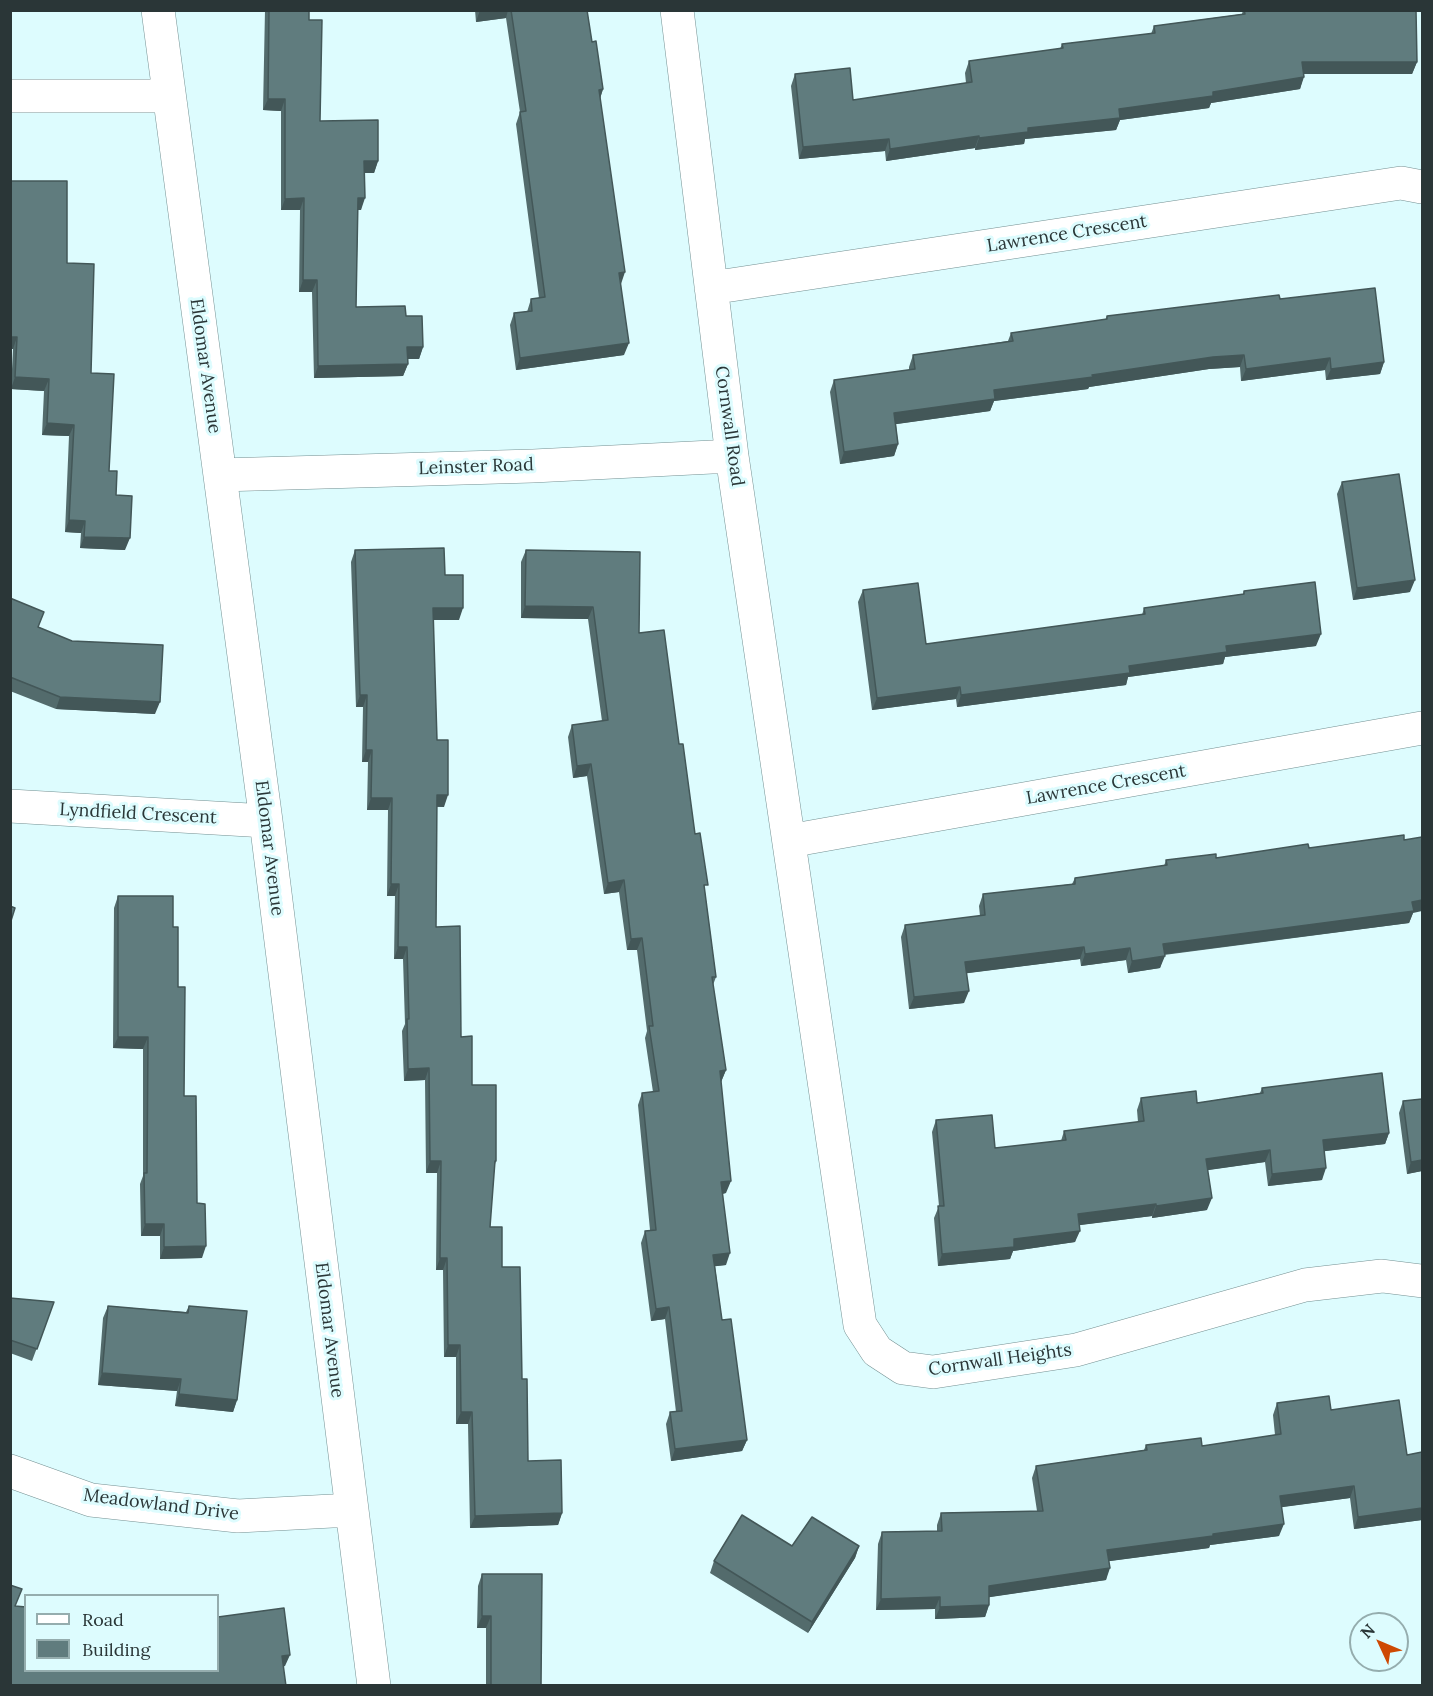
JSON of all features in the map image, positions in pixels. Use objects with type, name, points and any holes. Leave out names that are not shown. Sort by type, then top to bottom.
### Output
[{"type":"street","name":"Eldomar Avenue","points":[[158,10],[266,821],[374,1686]]},
{"type":"street","name":"Cornwall Road","points":[[677,10],[732,456],[789,841]]},
{"type":"street","points":[[10,96],[168,96]]},
{"type":"street","name":"Lawrence Crescent","points":[[711,288],[1401,183],[1422,187]]},
{"type":"street","name":"Leinster Road","points":[[220,475],[533,466],[732,456]]},
{"type":"street","name":"Lawrence Crescent","points":[[789,841],[1422,728]]},
{"type":"street","name":"Lyndfield Crescent","points":[[10,806],[266,821]]},
{"type":"street","name":"Cornwall Heights","points":[[789,841],[860,1325],[877,1351],[903,1368],[933,1372],[1076,1350],[1305,1285],[1382,1276],[1422,1281]]},
{"type":"street","name":"Meadowland Drive","points":[[10,1472],[91,1500],[238,1516],[351,1510]]},
{"type":"building","points":[[269,10],[309,10],[309,20],[322,20],[320,121],[378,120],[378,161],[364,161],[365,198],[358,198],[356,307],[405,306],[406,316],[422,316],[423,347],[407,347],[408,364],[318,366],[317,280],[303,280],[304,198],[285,199],[285,99],[268,99]]},
{"type":"building","points":[[511,10],[587,10],[592,42],[596,41],[603,89],[599,90],[625,272],[619,273],[629,343],[520,358],[514,313],[532,311],[531,299],[545,297],[520,112],[526,111]]},
{"type":"building","points":[[1244,10],[1416,10],[1417,62],[1302,62],[1304,77],[1213,92],[1213,96],[1119,109],[1120,118],[1028,128],[1028,132],[979,138],[979,136],[890,149],[889,139],[803,147],[795,74],[850,68],[853,100],[972,82],[969,61],[1063,48],[1062,44],[1155,33],[1154,26],[1245,14]]},
{"type":"building","points":[[10,181],[67,181],[67,263],[94,264],[91,373],[114,374],[109,471],[117,471],[116,495],[132,496],[130,538],[84,537],[85,521],[69,520],[74,425],[47,423],[49,379],[15,377],[17,337],[10,337]]},
{"type":"building","points":[[1375,288],[1384,362],[1331,369],[1330,358],[1246,369],[1244,355],[1213,357],[1092,375],[1093,377],[994,390],[995,399],[894,413],[898,444],[844,452],[834,380],[915,369],[913,355],[1013,341],[1011,333],[1107,319],[1107,316],[1279,295],[1280,299]]},
{"type":"building","points":[[1399,474],[1415,580],[1357,588],[1342,482]]},
{"type":"building","points":[[444,548],[445,575],[463,575],[463,608],[433,608],[437,740],[448,740],[448,795],[437,795],[436,927],[460,926],[461,1037],[472,1036],[472,1085],[496,1085],[496,1161],[490,1227],[502,1227],[502,1267],[520,1267],[522,1379],[527,1379],[528,1461],[561,1460],[562,1513],[475,1516],[472,1412],[461,1412],[460,1345],[448,1345],[447,1258],[440,1258],[441,1161],[430,1161],[429,1068],[408,1069],[407,947],[398,947],[399,884],[391,884],[392,798],[371,798],[372,750],[366,750],[367,695],[360,695],[355,550]]},
{"type":"building","points":[[526,550],[640,552],[639,633],[664,630],[679,744],[683,744],[695,834],[700,833],[708,885],[704,885],[716,977],[712,977],[726,1070],[720,1071],[731,1181],[721,1182],[730,1253],[713,1255],[722,1320],[731,1319],[747,1440],[675,1449],[670,1412],[682,1411],[669,1307],[656,1309],[645,1231],[656,1230],[642,1093],[659,1091],[649,1026],[653,1026],[642,938],[631,939],[624,880],[608,883],[591,764],[577,766],[572,725],[608,720],[593,607],[525,606]]},
{"type":"building","points":[[1315,582],[1321,634],[1226,646],[1227,652],[1129,666],[1130,673],[961,695],[960,687],[877,698],[863,590],[918,583],[926,644],[1145,614],[1144,608]]},
{"type":"building","points":[[10,598],[44,612],[38,627],[72,641],[163,645],[160,702],[60,697],[10,677]]},
{"type":"building","points":[[1404,835],[1404,840],[1422,837],[1422,900],[1412,902],[1414,911],[1163,944],[1165,956],[1132,961],[1130,948],[1085,954],[1084,947],[965,962],[969,991],[914,997],[905,925],[985,915],[983,894],[1075,884],[1075,878],[1167,865],[1166,860],[1216,854],[1216,858],[1308,844],[1309,848]]},
{"type":"building","points":[[118,896],[173,896],[173,927],[178,927],[178,987],[185,987],[184,1096],[196,1096],[197,1203],[205,1204],[206,1246],[164,1247],[164,1224],[145,1224],[144,1173],[147,1173],[148,1037],[118,1037]]},
{"type":"building","points":[[10,906],[15,908],[10,924]]},
{"type":"building","points":[[1382,1073],[1389,1133],[1323,1140],[1326,1168],[1272,1174],[1270,1150],[1206,1159],[1212,1198],[1078,1214],[1080,1231],[1014,1239],[1014,1247],[942,1254],[938,1206],[944,1206],[936,1120],[992,1115],[995,1148],[1066,1140],[1064,1131],[1144,1121],[1141,1098],[1196,1091],[1197,1103],[1263,1093],[1262,1088]]},
{"type":"building","points":[[1422,1099],[1422,1160],[1411,1162],[1403,1101]]},
{"type":"building","points":[[10,1298],[54,1302],[37,1349],[10,1340]]},
{"type":"building","points":[[108,1306],[188,1313],[189,1306],[247,1311],[237,1400],[179,1394],[181,1379],[102,1373]]},
{"type":"building","points":[[1329,1396],[1331,1410],[1399,1400],[1407,1455],[1422,1452],[1422,1508],[1358,1517],[1354,1486],[1280,1496],[1284,1524],[1107,1550],[1110,1568],[989,1586],[989,1605],[940,1607],[940,1597],[881,1599],[882,1532],[942,1531],[941,1513],[1043,1511],[1036,1466],[1147,1450],[1146,1445],[1201,1438],[1202,1446],[1281,1434],[1277,1403]]},
{"type":"building","points":[[742,1515],[792,1546],[812,1517],[859,1546],[812,1622],[714,1561]]},
{"type":"building","points":[[482,1574],[542,1574],[541,1686],[491,1686],[491,1616],[482,1616]]},
{"type":"building","points":[[10,1585],[22,1589],[15,1606],[24,1607],[24,1672],[219,1672],[219,1617],[284,1608],[290,1655],[282,1656],[286,1686],[10,1686]]}]
